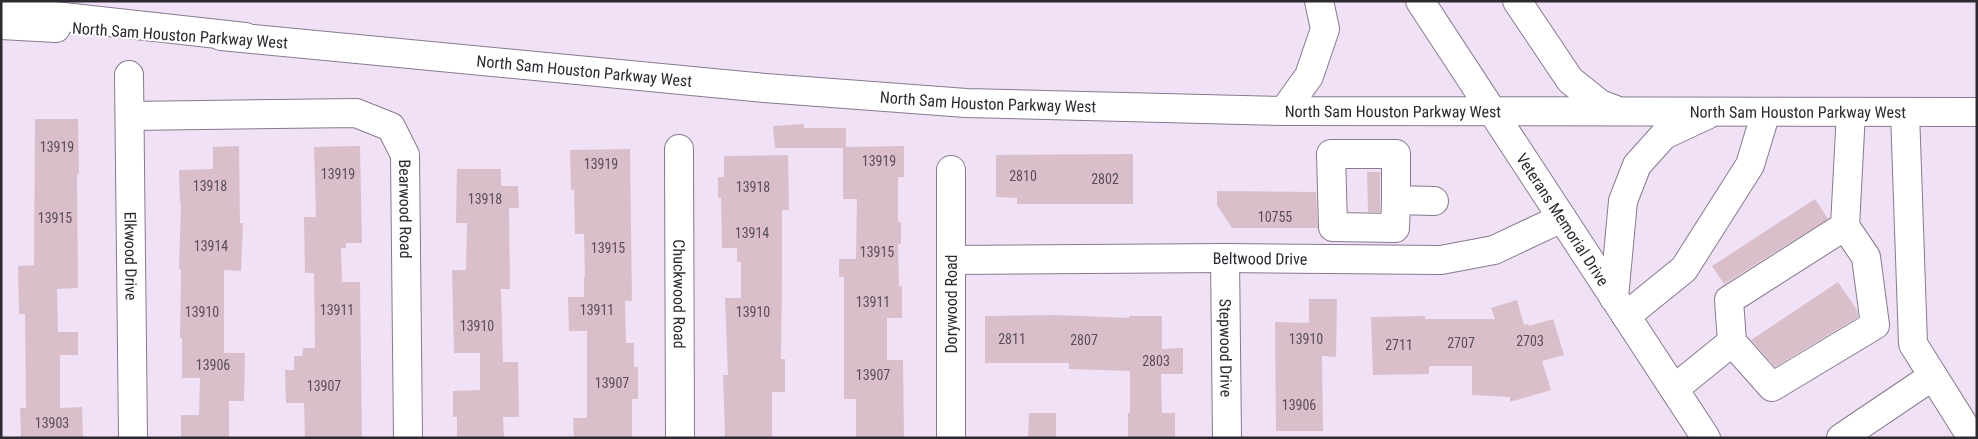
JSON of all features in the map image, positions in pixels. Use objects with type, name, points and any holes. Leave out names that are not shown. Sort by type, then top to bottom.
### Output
[{"type":"main road","points":[[1284,111],[1309,76],[1325,29],[1320,1]]},
{"type":"main road","name":"Veterans Memorial Drive","points":[[1420,1],[1706,438]]},
{"type":"main road","points":[[1517,1],[1570,80],[1600,104],[1620,111]]},
{"type":"main road","points":[[1,10],[244,37]]},
{"type":"main road","name":"North Sam Houston Parkway West","points":[[1,25],[244,37],[755,87],[966,103],[1284,111],[1977,112]]},
{"type":"main road","name":"Elkwood Drive","points":[[130,75],[133,438]]},
{"type":"main road","points":[[1620,307],[1623,201],[1637,165],[1664,135],[1714,112]]},
{"type":"main road","points":[[1620,307],[1684,269],[1750,165],[1766,112]]},
{"type":"main road","points":[[1845,226],[1729,300],[1732,342],[1772,387],[1875,325],[1866,256],[1845,226],[1851,112]]},
{"type":"main road","points":[[1905,112],[1913,344],[1972,438]]},
{"type":"main road","name":"Bearwood Road","points":[[130,116],[356,113],[391,127],[405,155],[408,438]]},
{"type":"main road","name":"Chuckwood Road","points":[[679,149],[680,438]]},
{"type":"main road","name":"Dorywood Road","points":[[951,170],[951,438]]},
{"type":"main road","points":[[1396,200],[1434,201]]},
{"type":"main road","name":"Beltwood Drive","points":[[951,260],[1226,258],[1441,260],[1494,250],[1562,218]]},
{"type":"main road","name":"Stepwood Drive","points":[[1226,258],[1227,438]]},
{"type":"main road","points":[[1674,389],[1732,342]]},
{"type":"main road","points":[[1841,438],[1934,376]]},
{"type":"building","points":[[35,119],[78,119],[78,288],[57,289],[58,332],[78,332],[78,355],[60,355],[60,408],[82,407],[83,438],[21,438],[20,408],[26,408],[25,314],[19,314],[18,266],[34,265]]},
{"type":"building","points":[[804,124],[804,128],[846,128],[846,147],[904,146],[904,177],[898,177],[898,222],[901,222],[901,244],[898,244],[899,286],[902,286],[902,318],[887,318],[887,360],[903,360],[904,438],[856,438],[856,399],[844,399],[844,277],[839,277],[839,259],[856,259],[857,199],[843,199],[843,148],[775,148],[773,126]]},
{"type":"building","points":[[239,146],[240,223],[243,223],[241,271],[224,270],[224,353],[245,353],[244,401],[229,401],[229,438],[181,438],[181,415],[199,415],[200,378],[182,378],[182,338],[180,338],[181,269],[179,269],[181,203],[179,170],[213,169],[213,147]]},
{"type":"building","points":[[360,146],[362,243],[346,243],[346,248],[341,248],[342,282],[360,282],[362,438],[305,438],[304,403],[286,403],[285,370],[294,370],[294,356],[302,356],[303,348],[315,348],[314,273],[305,273],[304,217],[316,217],[314,147]]},
{"type":"building","points":[[630,149],[632,301],[625,301],[626,343],[634,343],[634,367],[638,367],[638,399],[632,399],[632,438],[574,438],[573,418],[587,418],[587,331],[569,331],[568,297],[584,297],[585,277],[584,234],[575,234],[574,190],[571,190],[570,150]]},
{"type":"building","points":[[1133,154],[1133,204],[1017,204],[1017,198],[996,197],[996,155]]},
{"type":"building","points":[[788,155],[789,210],[782,210],[781,359],[785,359],[785,392],[772,392],[772,438],[725,438],[723,375],[728,375],[725,298],[741,298],[741,262],[737,262],[737,248],[722,248],[721,198],[718,198],[718,177],[724,177],[724,156]]},
{"type":"building","points":[[457,169],[501,169],[501,186],[518,186],[519,208],[509,208],[510,289],[501,289],[503,362],[518,362],[519,417],[503,417],[504,438],[457,438],[457,417],[453,417],[453,391],[480,390],[480,353],[454,353],[452,270],[466,270],[467,223],[456,223]]},
{"type":"building","points":[[1367,172],[1380,172],[1380,212],[1368,212]]},
{"type":"building","points":[[1217,191],[1316,192],[1318,228],[1232,228],[1217,205]]},
{"type":"building","points":[[1815,199],[1828,219],[1724,284],[1712,266]]},
{"type":"building","points":[[1838,282],[1857,310],[1858,317],[1775,367],[1751,340]]},
{"type":"building","points":[[1309,299],[1337,299],[1336,357],[1322,356],[1323,431],[1276,431],[1275,322],[1309,323]]},
{"type":"building","points":[[1517,300],[1524,325],[1528,324],[1529,326],[1553,319],[1564,355],[1542,361],[1551,390],[1510,402],[1510,397],[1472,395],[1472,366],[1429,366],[1429,374],[1373,375],[1371,317],[1425,316],[1425,319],[1495,319],[1491,308]]},
{"type":"building","points":[[1057,315],[1129,318],[1129,316],[1162,316],[1162,349],[1183,348],[1183,374],[1161,374],[1162,413],[1175,413],[1175,438],[1128,438],[1130,371],[1069,369],[1069,363],[985,363],[985,316]]},
{"type":"building","points":[[1029,413],[1056,413],[1056,438],[1028,438]]}]
